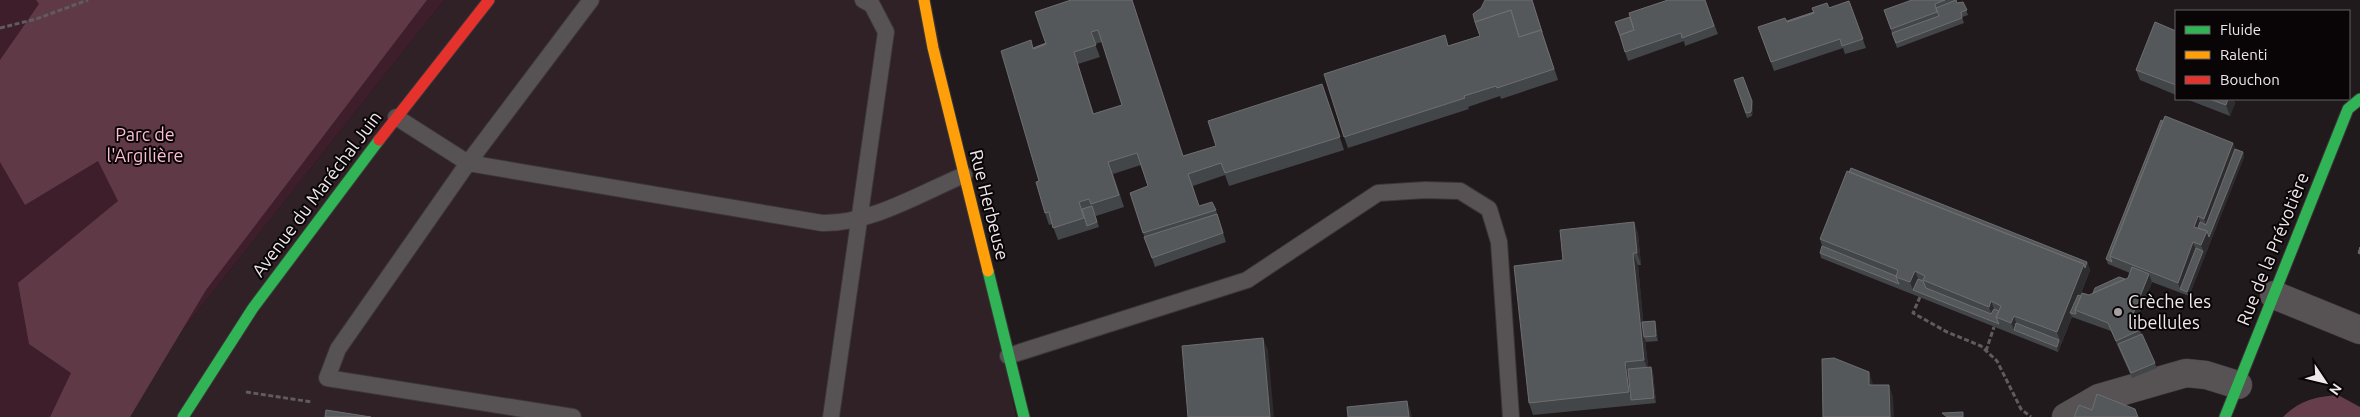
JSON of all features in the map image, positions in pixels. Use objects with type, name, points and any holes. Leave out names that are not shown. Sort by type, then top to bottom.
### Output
[{"type":"street","name":"Avenue du Maréchal Juin","points":[[183,417],[212,368],[302,239],[489,0]]},
{"type":"street","name":"Rue Herbeuse","points":[[924,0],[933,48],[1024,417]]},
{"type":"street","name":"Rue de la Prévotière","points":[[2224,417],[2348,110],[2360,99]]},
{"type":"street","points":[[2274,295],[2360,330]]},
{"type":"street","points":[[2066,417],[2099,398],[2186,373],[2206,375],[2238,385]]},
{"type":"lane","points":[[573,417],[327,378],[338,349],[468,162],[591,0]]},
{"type":"lane","points":[[831,417],[886,32],[876,6],[863,0]]},
{"type":"lane","points":[[396,117],[436,144],[468,162],[822,223],[837,224],[869,216],[964,175]]},
{"type":"lane","points":[[1008,356],[1247,280],[1378,193],[1425,190],[1460,191],[1489,209],[1499,242],[1511,417]]},
{"type":"path","points":[[0,28],[36,19],[88,0]]},
{"type":"path","points":[[1920,297],[1914,313],[1947,332],[1981,346],[1997,361],[2021,409],[2030,417]]},
{"type":"path","points":[[1986,351],[1994,326]]},
{"type":"path","points":[[246,392],[312,402]]},
{"type":"shaded area","points":[[444,0],[931,0],[1016,417],[114,417]]},
{"type":"shaded area","points":[[2338,395],[2360,407],[2360,417],[2283,417],[2289,411],[2308,400]]},
{"type":"green space","name":"Parc de l'Argilière","points":[[0,0],[444,0],[114,417],[0,417]]},
{"type":"green space","name":"Parc de l'Argilière","points":[[36,0],[427,0],[206,290],[130,417],[50,417],[71,373],[29,344],[18,283],[118,201],[98,161],[25,205],[0,162],[0,60],[39,4]]},
{"type":"building","points":[[1071,0],[1132,0],[1183,156],[1216,146],[1208,121],[1322,84],[1340,137],[1225,173],[1221,163],[1188,174],[1199,206],[1212,202],[1216,210],[1143,233],[1130,193],[1148,186],[1137,153],[1108,162],[1119,195],[1091,204],[1089,199],[1079,202],[1084,218],[1053,228],[1049,212],[1045,213],[1036,182],[1039,181],[1001,51],[1031,40],[1033,49],[1046,44],[1035,12]],"holes":[[[1098,30],[1122,105],[1093,114],[1074,52],[1096,45],[1091,32]]]},
{"type":"building","points":[[1485,0],[1532,0],[1542,32],[1541,30],[1519,37],[1511,10],[1475,22],[1473,14],[1481,8]]},
{"type":"building","points":[[1668,0],[1705,0],[1714,26],[1682,38],[1681,33],[1625,52],[1620,35],[1634,30],[1629,13]]},
{"type":"building","points":[[1912,0],[1945,0],[1935,4],[1937,12],[1891,29],[1884,10]]},
{"type":"building","points":[[1956,0],[1957,3],[1963,2],[1967,10],[1961,12],[1962,18],[1896,43],[1892,33],[1939,16],[1936,8]]},
{"type":"building","points":[[1849,1],[1863,39],[1842,46],[1840,39],[1771,62],[1758,27],[1785,18],[1787,22],[1814,13],[1812,8],[1827,3],[1829,8]]},
{"type":"building","points":[[1511,10],[1519,37],[1541,30],[1554,69],[1497,88],[1496,86],[1464,96],[1465,98],[1344,137],[1324,74],[1445,35],[1448,46],[1480,36],[1475,22]]},
{"type":"building","points":[[1814,13],[1787,22],[1787,21]]},
{"type":"building","points":[[1630,17],[1634,30],[1620,35],[1615,22]]},
{"type":"building","points":[[2155,22],[2175,31],[2175,85],[2136,70]]},
{"type":"building","points":[[1743,77],[1752,101],[1751,112],[1746,113],[1734,80]]},
{"type":"building","points":[[2212,100],[2228,100],[2226,105]]},
{"type":"building","points":[[2165,116],[2233,143],[2204,219],[2198,216],[2194,227],[2207,231],[2201,245],[2193,242],[2178,283],[2110,256]]},
{"type":"building","points":[[2161,120],[2163,121],[2110,256],[2112,262],[2106,259]]},
{"type":"building","points":[[2235,149],[2243,152],[2209,237],[2207,231],[2198,228],[2200,222],[2206,225]]},
{"type":"building","points":[[1851,168],[2087,262],[2085,268],[2084,264],[1849,172]]},
{"type":"building","points":[[1847,171],[2084,264],[2057,332],[2014,316],[2011,323],[1996,317],[2001,306],[1991,301],[1989,307],[1923,280],[1925,276],[1915,271],[1910,282],[1896,277],[1898,270],[1820,239]]},
{"type":"building","points":[[1092,206],[1097,222],[1087,226],[1082,209]]},
{"type":"building","points":[[1217,214],[1223,233],[1152,258],[1144,237]]},
{"type":"building","points":[[1634,222],[1637,253],[1633,253],[1644,360],[1625,362],[1629,392],[1529,403],[1514,266],[1563,260],[1560,230]]},
{"type":"building","points":[[1822,246],[1896,276],[1899,284],[1820,253]]},
{"type":"building","points":[[2196,248],[2203,251],[2187,292],[2180,289]]},
{"type":"building","points":[[2132,267],[2149,274],[2133,314],[2140,330],[2116,341],[2108,323],[2075,310],[2082,293],[2089,295],[2128,278]]},
{"type":"building","points":[[2119,277],[2125,279],[2093,293],[2095,288]]},
{"type":"building","points":[[1918,279],[1923,281],[1926,288],[1991,314],[1994,309],[1999,311],[1996,317],[1999,324],[1913,290]]},
{"type":"building","points":[[2078,295],[2081,296],[2075,310],[2076,314],[2070,313]]},
{"type":"building","points":[[1655,321],[1656,336],[1644,337],[1642,322]]},
{"type":"building","points":[[2016,323],[2059,340],[2057,347],[2014,330]]},
{"type":"building","points":[[2142,334],[2155,363],[2131,373],[2118,344]]},
{"type":"building","points":[[1263,338],[1270,417],[1188,417],[1182,346]]},
{"type":"building","points":[[1834,358],[1869,372],[1869,385],[1889,385],[1890,417],[1823,417],[1822,359]]},
{"type":"building","points":[[1651,367],[1654,398],[1631,400],[1628,369]]},
{"type":"building","points":[[2097,394],[2135,409],[2138,417],[2074,417],[2079,405],[2092,410]]},
{"type":"building","points":[[1407,401],[1409,417],[1348,417],[1347,407]]},
{"type":"building","points":[[326,410],[371,417],[325,417]]},
{"type":"building","points":[[1963,412],[1963,417],[1947,417],[1942,413]]},
{"type":"traffic: fast","points":[[2225,417],[2348,109],[2360,99]]},
{"type":"traffic: fast","points":[[183,417],[253,308],[379,140]]},
{"type":"traffic: fast","points":[[988,271],[1024,417]]},
{"type":"traffic: slow","points":[[924,0],[933,48],[988,271]]},
{"type":"traffic: jam","points":[[379,140],[489,0]]},
{"type":"place","name":"Crèche les libellules","points":[[2118,312]]}]
